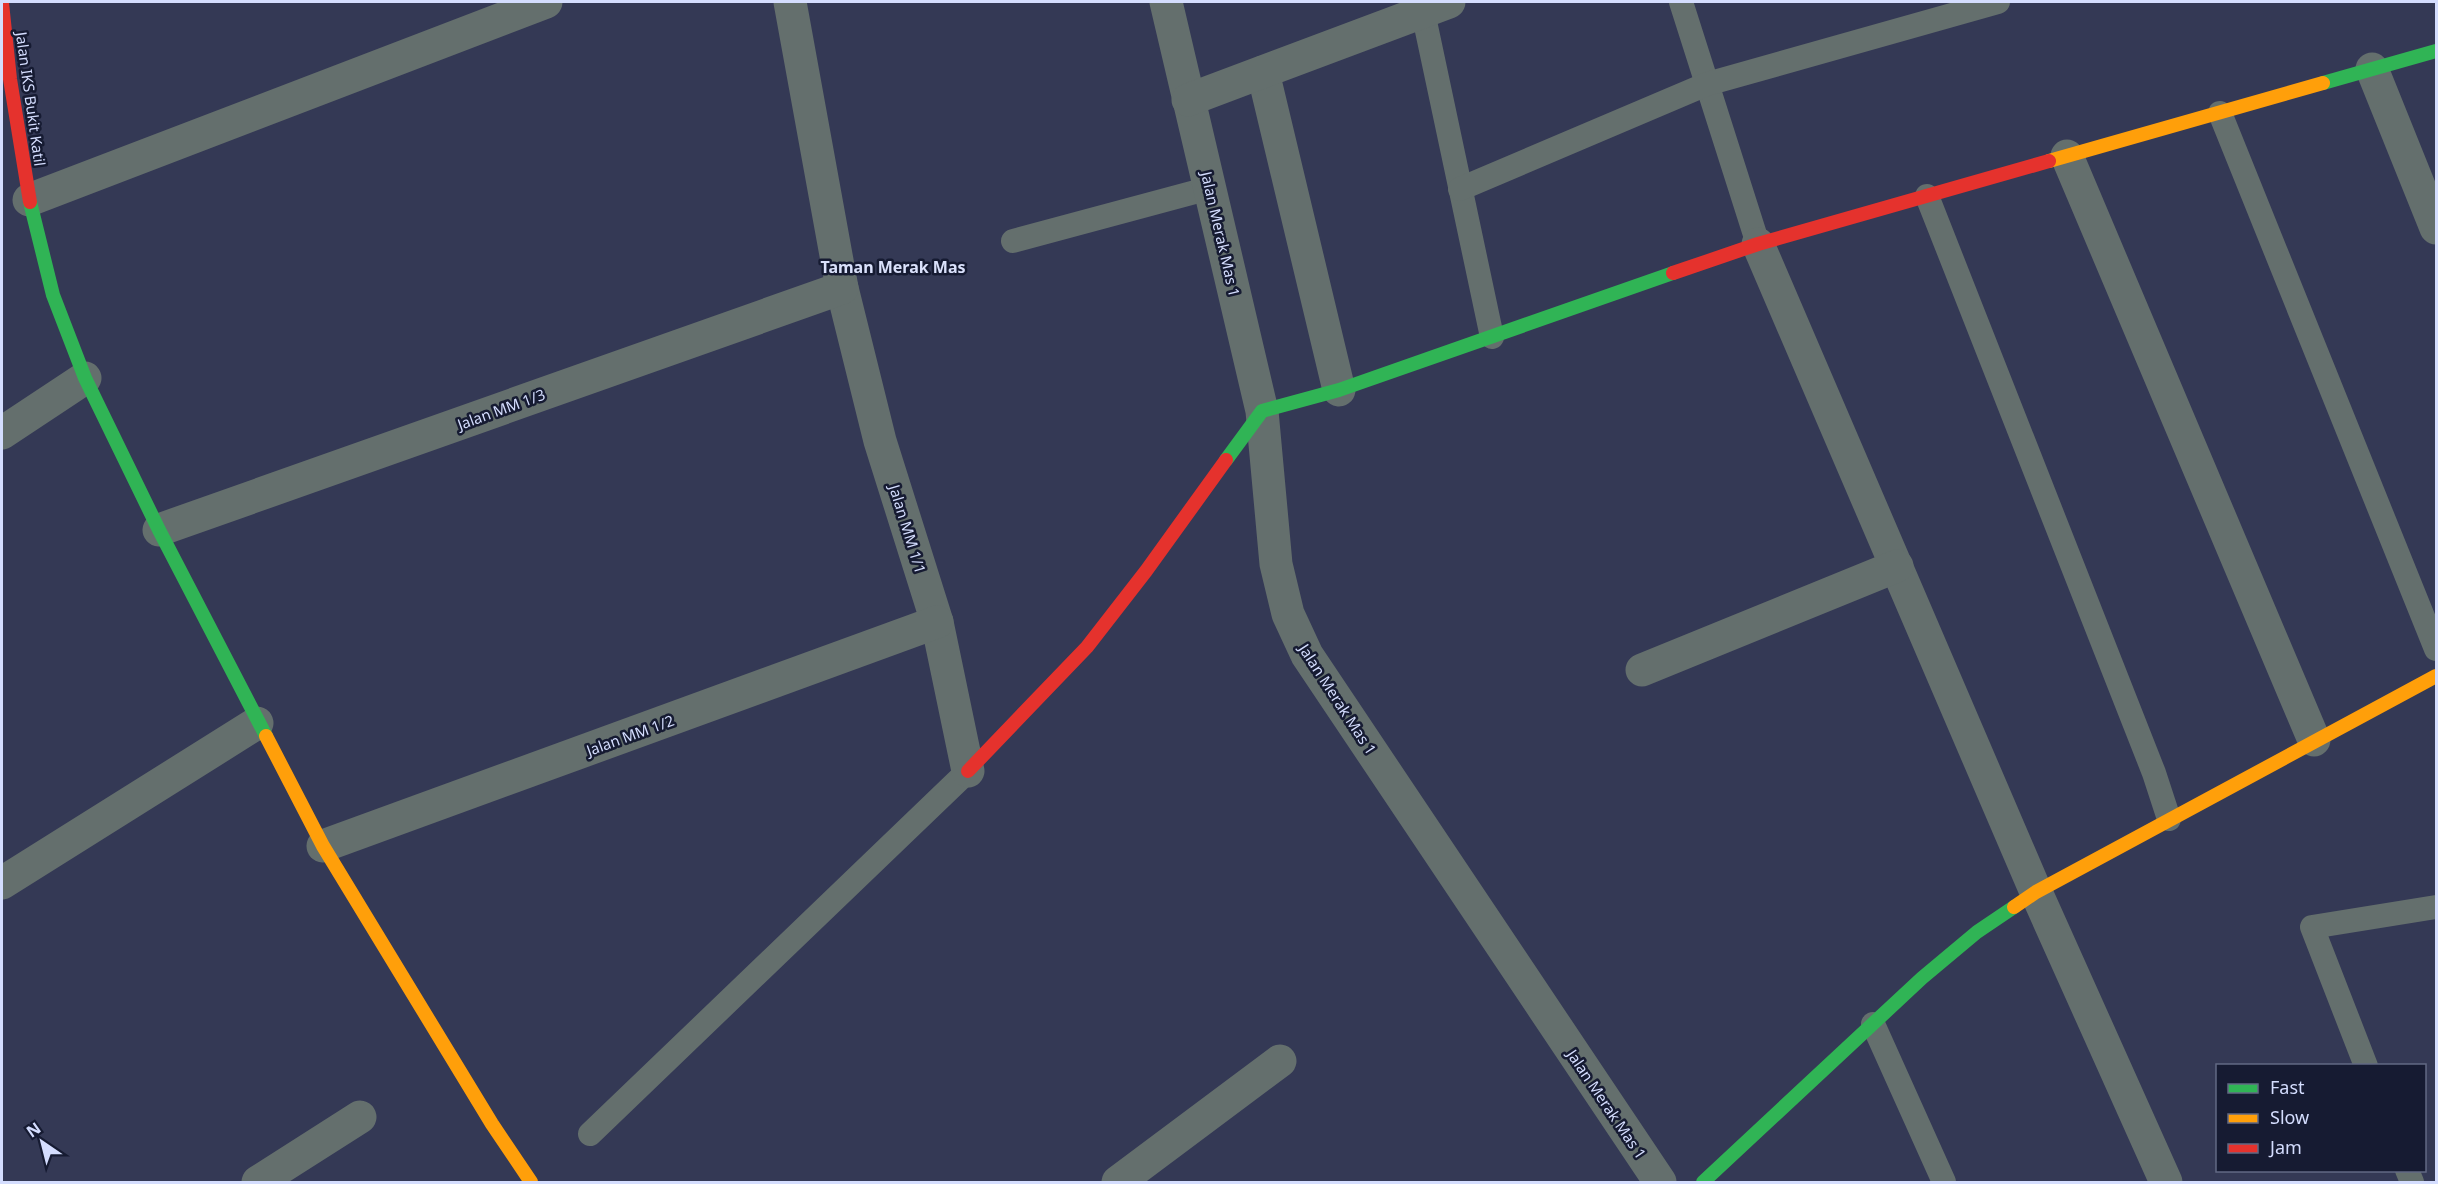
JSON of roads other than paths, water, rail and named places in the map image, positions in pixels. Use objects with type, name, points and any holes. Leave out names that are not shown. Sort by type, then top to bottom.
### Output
[{"type":"street","points":[[29,200],[546,2]]},
{"type":"street","name":"Jalan MM 1/1","points":[[790,2],[842,288],[880,441],[937,622],[968,771]]},
{"type":"street","name":"Jalan Merak Mas 1","points":[[1166,2],[1262,411],[1276,564],[1288,614],[1307,655],[1660,1182]]},
{"type":"street","name":"Jalan IKS Bukit Katil","points":[[2,3],[10,80],[29,200],[53,295],[85,378],[257,723],[323,846],[492,1124],[531,1182]]},
{"type":"street","points":[[1188,100],[1436,7]]},
{"type":"street","points":[[968,771],[1087,647],[1146,571],[1262,411],[1339,390],[1758,244],[2436,51]]},
{"type":"street","points":[[2372,69],[2436,228]]},
{"type":"street","points":[[1263,72],[1339,390]]},
{"type":"street","points":[[2067,156],[2314,740]]},
{"type":"street","points":[[1758,244],[2036,892],[2166,1182]]},
{"type":"street","name":"Jalan MM 1/3","points":[[159,530],[842,288]]},
{"type":"street","points":[[2,433],[85,378]]},
{"type":"street","points":[[1642,670],[1897,566]]},
{"type":"street","name":"Jalan MM 1/2","points":[[323,846],[937,622]]},
{"type":"street","points":[[1703,1182],[1922,978],[1977,932],[2036,892],[2436,676]]},
{"type":"street","points":[[2,883],[257,723]]},
{"type":"street","points":[[1118,1182],[1280,1061]]},
{"type":"street","points":[[258,1182],[360,1117]]},
{"type":"lane","points":[[1681,2],[1758,244]]},
{"type":"lane","points":[[1461,189],[1707,84],[1998,2]]},
{"type":"lane","points":[[1436,7],[1461,189],[1492,337]]},
{"type":"lane","points":[[2220,113],[2436,649]]},
{"type":"lane","points":[[1013,242],[1210,188]]},
{"type":"lane","points":[[1927,196],[2154,773],[2169,819]]},
{"type":"lane","points":[[590,1134],[968,771]]},
{"type":"lane","points":[[2366,1064],[2312,927],[2436,907]]},
{"type":"lane","points":[[1873,1024],[1944,1182]]},
{"type":"district","name":"Taman Merak Mas","points":[[893,267]]}]
